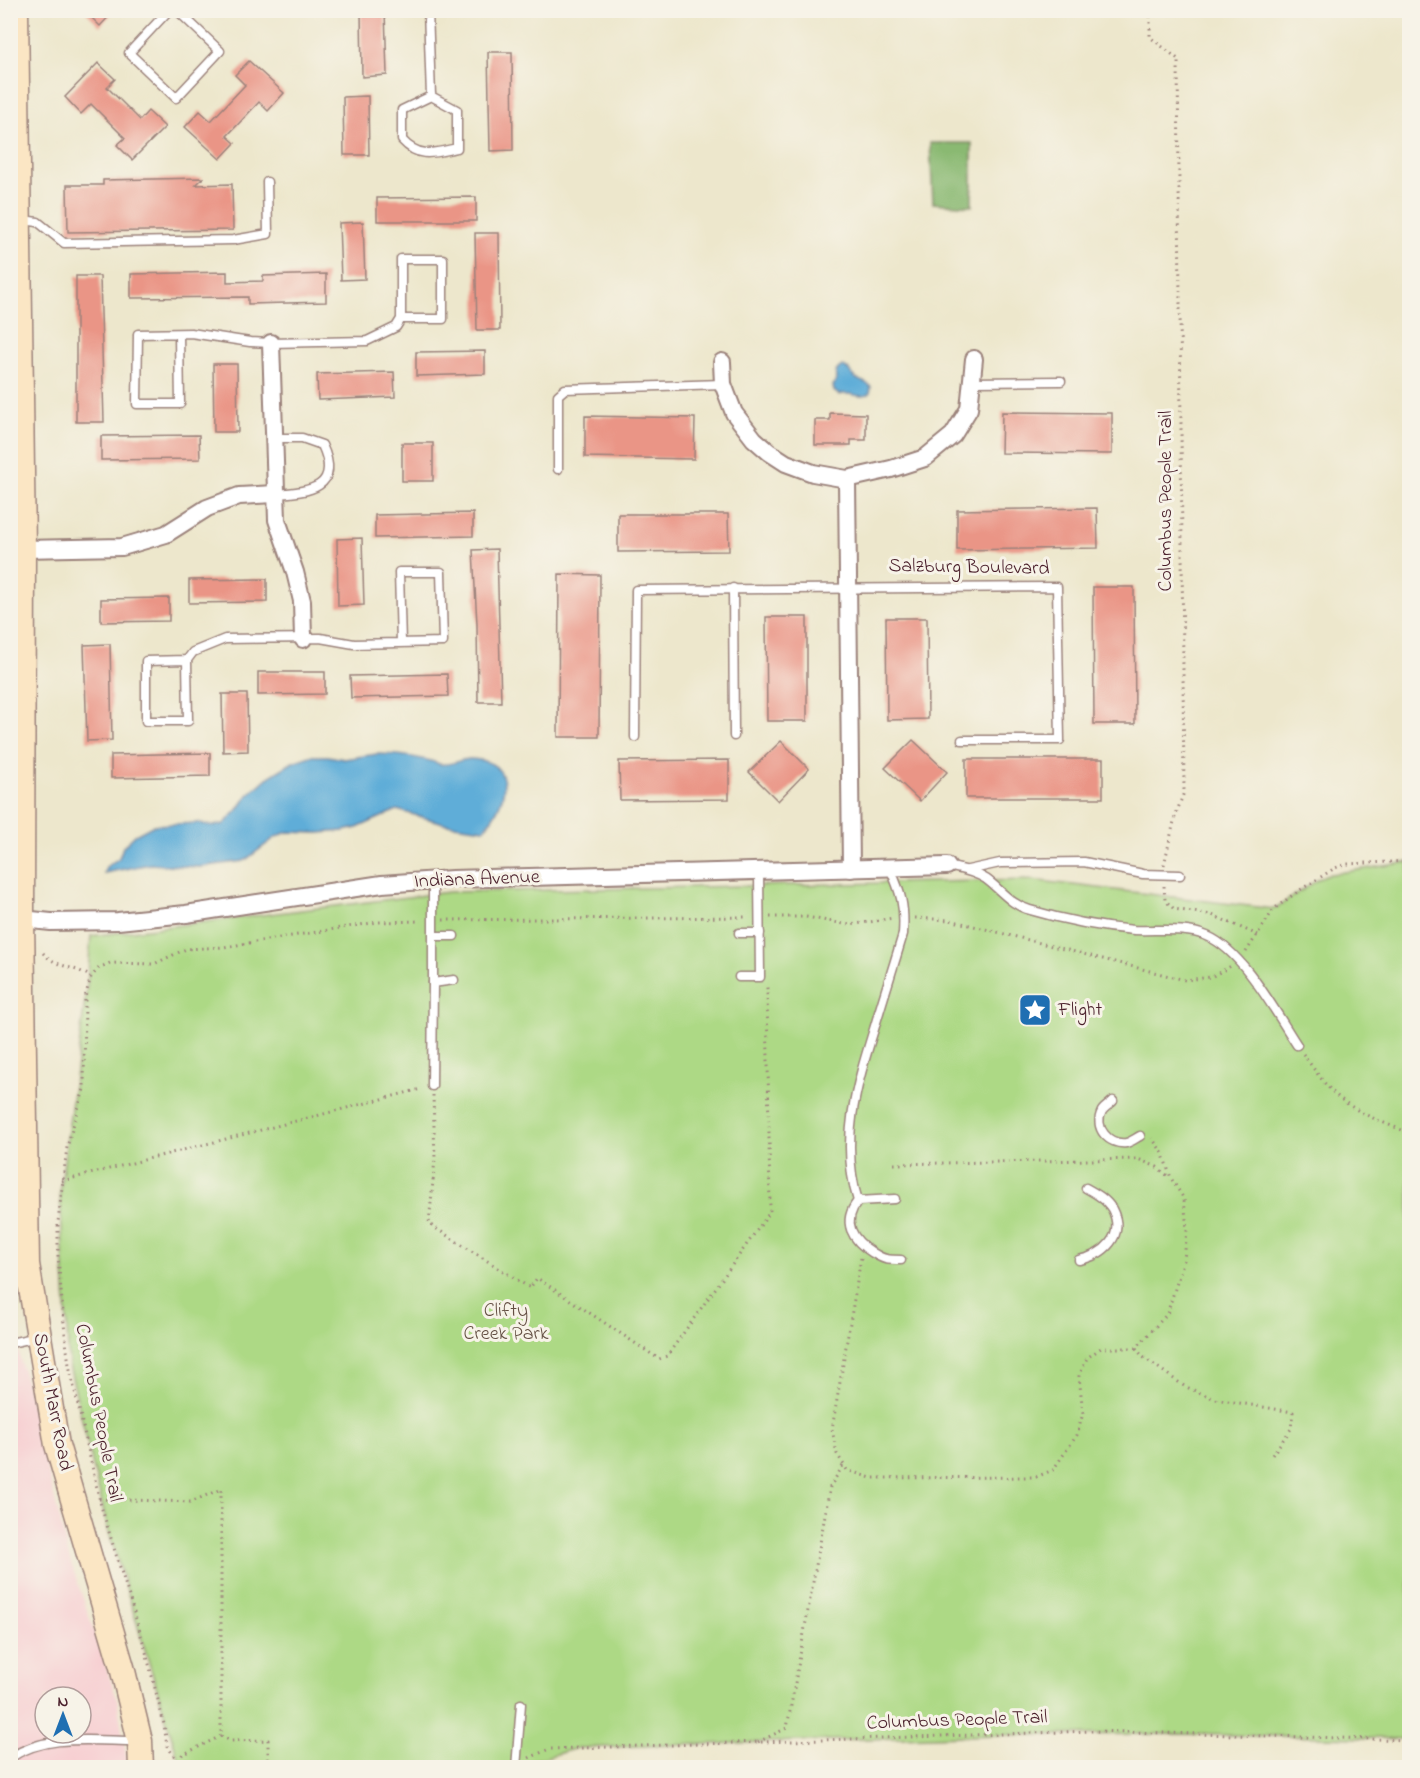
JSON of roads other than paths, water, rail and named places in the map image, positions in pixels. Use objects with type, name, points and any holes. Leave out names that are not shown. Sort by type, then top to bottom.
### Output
[{"type":"street","name":"South Marr Road","points":[[16,10],[15,220],[23,549],[16,600],[16,920],[27,1264],[57,1444],[122,1667],[140,1741],[141,1767]]},
{"type":"street","points":[[272,343],[277,520],[295,572],[302,601],[303,639]]},
{"type":"street","points":[[722,362],[723,384],[734,413],[754,439],[786,463],[813,473],[847,479],[925,458],[953,435],[969,409],[974,359]]},
{"type":"street","points":[[847,479],[851,869]]},
{"type":"street","points":[[23,549],[122,547],[166,534],[207,508],[239,496],[275,494]]},
{"type":"street","name":"Indiana Avenue","points":[[16,920],[118,921],[186,914],[382,884],[946,866]]},
{"type":"lane","points":[[169,10],[129,52],[176,98],[220,51],[177,10]]},
{"type":"lane","points":[[428,10],[431,96]]},
{"type":"lane","points":[[431,96],[457,110],[457,148],[430,154],[411,150],[402,140],[402,110],[431,96]]},
{"type":"lane","points":[[15,220],[38,222],[64,243],[232,240],[268,234],[267,182]]},
{"type":"lane","points":[[179,334],[180,404],[137,404],[138,334],[179,334],[272,343],[367,341],[396,327],[401,319],[401,259],[443,259],[443,319],[401,319]]},
{"type":"lane","points":[[973,382],[1061,381]]},
{"type":"lane","points":[[558,469],[558,395],[565,389],[723,384]]},
{"type":"lane","points":[[274,438],[302,438],[322,445],[329,460],[328,474],[318,487],[296,493],[275,494]]},
{"type":"lane","points":[[187,660],[146,661],[146,721],[188,722],[187,660],[193,652],[225,639],[320,638],[354,644],[401,643],[443,642],[441,572],[399,573],[401,643]]},
{"type":"lane","name":"Salzburg Boulevard","points":[[635,737],[636,590],[1058,587],[1060,740],[962,740]]},
{"type":"lane","points":[[733,588],[734,736]]},
{"type":"lane","points":[[968,870],[999,863],[1084,862],[1143,874],[1180,875]]},
{"type":"lane","points":[[946,866],[968,870],[986,879],[1007,898],[1025,909],[1105,927],[1187,931],[1207,936],[1239,960],[1297,1045]]},
{"type":"lane","points":[[858,1201],[851,1180],[850,1148],[855,1089],[903,934],[903,902],[890,868]]},
{"type":"lane","points":[[739,977],[760,977],[759,872]]},
{"type":"lane","points":[[432,1086],[434,881]]},
{"type":"lane","points":[[739,933],[760,933]]},
{"type":"lane","points":[[434,936],[454,936]]},
{"type":"lane","points":[[433,983],[454,980]]},
{"type":"lane","points":[[1113,1101],[1102,1111],[1100,1124],[1104,1134],[1114,1141],[1127,1143],[1144,1134]]},
{"type":"lane","points":[[1079,1260],[1093,1257],[1108,1247],[1115,1233],[1116,1223],[1112,1208],[1102,1197],[1086,1188]]},
{"type":"lane","points":[[895,1199],[858,1201],[850,1211],[849,1224],[856,1239],[863,1247],[883,1259],[901,1260]]},
{"type":"lane","points":[[10,1343],[38,1337]]},
{"type":"lane","points":[[516,1766],[521,1704]]},
{"type":"lane","points":[[10,1758],[22,1750],[49,1741],[140,1741]]},
{"type":"water","points":[[843,366],[849,369],[856,379],[871,387],[870,393],[863,396],[839,395],[834,391],[837,372]]},
{"type":"water","points":[[377,754],[408,756],[440,764],[468,759],[487,762],[497,768],[502,776],[504,786],[498,808],[484,829],[447,824],[397,810],[357,828],[344,831],[287,832],[276,837],[244,861],[199,867],[150,864],[104,873],[106,867],[119,858],[123,847],[135,835],[154,825],[198,823],[213,826],[224,824],[248,795],[267,778],[293,762],[310,756],[344,759]]},
{"type":"place","name":"Flight","points":[[1035,1010]]},
{"type":"park label","name":"Clifty Creek Park","points":[[506,1322]]}]
